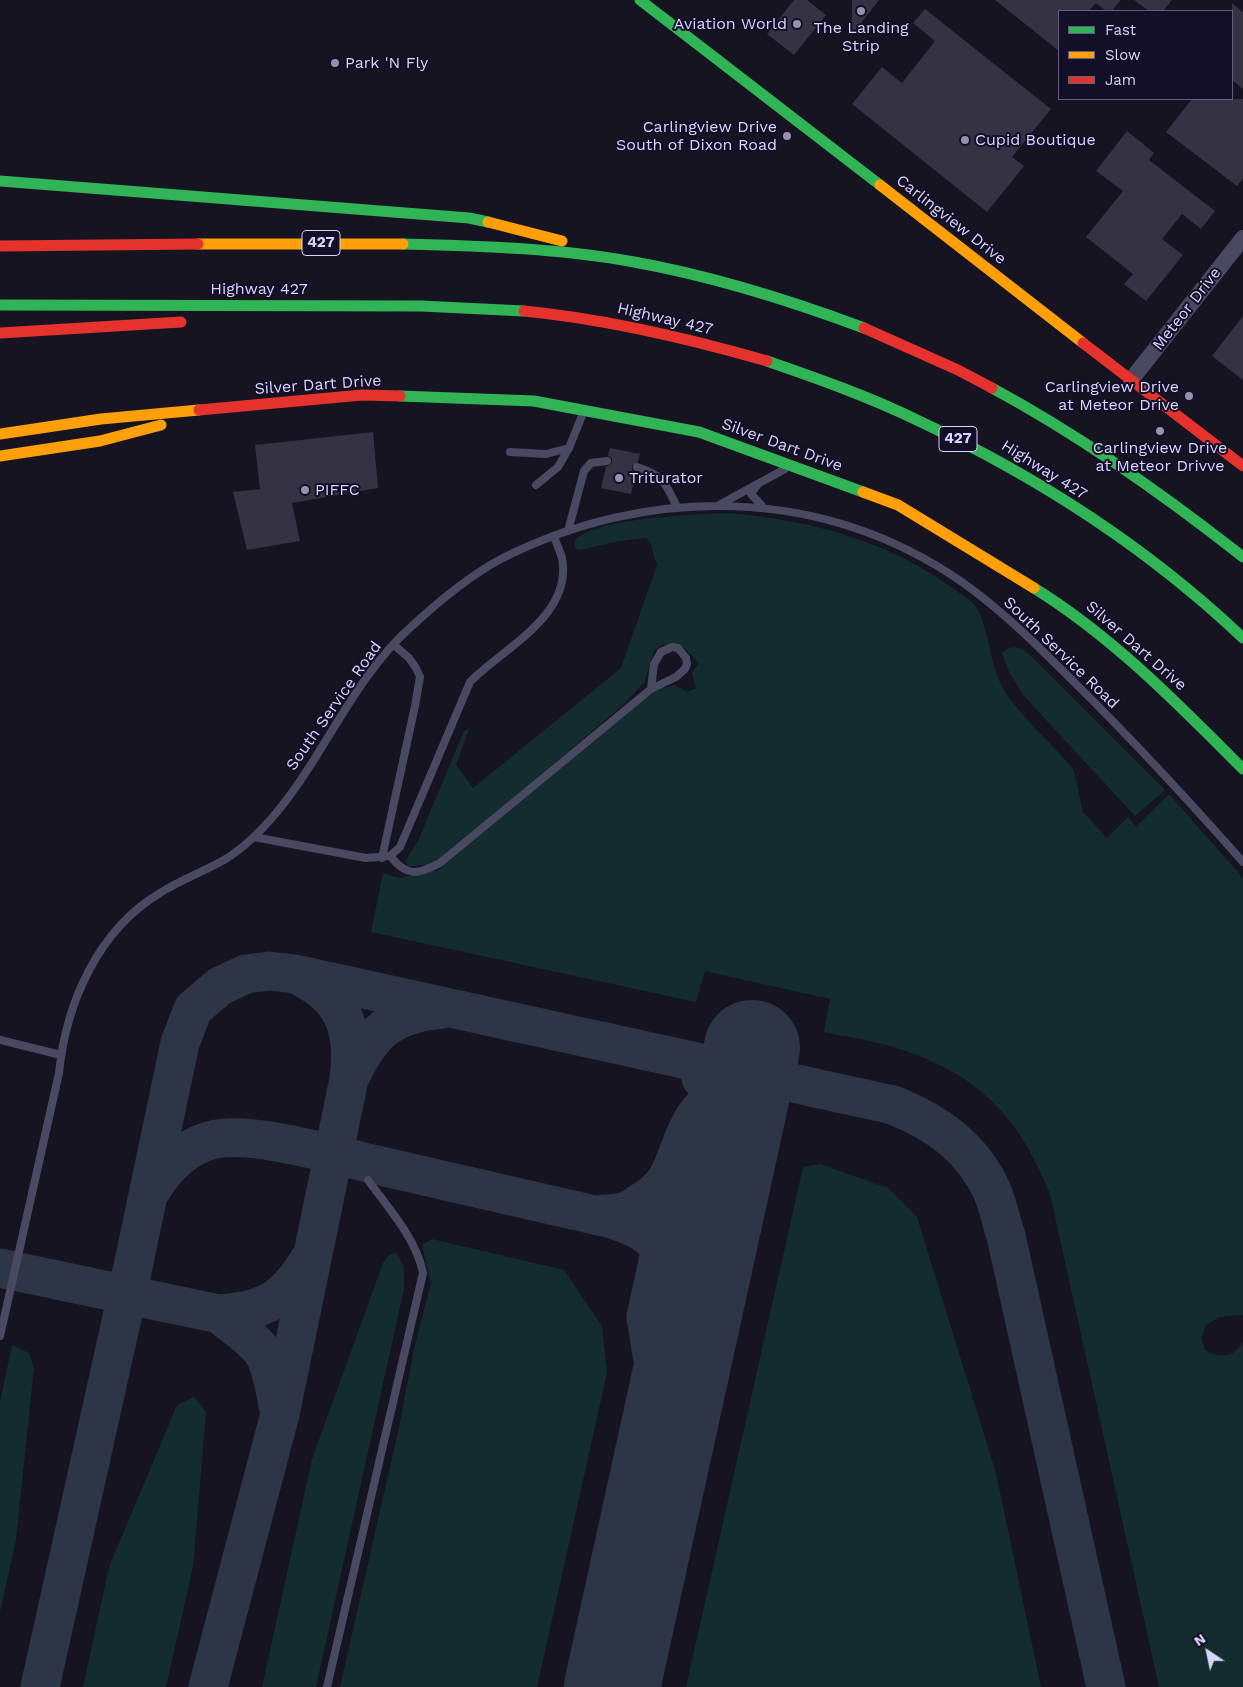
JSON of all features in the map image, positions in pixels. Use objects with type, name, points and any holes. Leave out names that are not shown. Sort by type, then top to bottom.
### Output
[{"type":"main road","name":"Carlingview Drive","points":[[640,0],[1243,466]]},
{"type":"main road","points":[[0,181],[469,218],[506,225],[636,262]]},
{"type":"main road","name":"427","points":[[0,246],[394,244],[549,251],[636,262],[703,277],[789,301],[872,332],[953,367],[1014,399],[1074,434],[1172,501],[1243,557]]},
{"type":"main road","name":"Highway 427","points":[[0,305],[393,306],[524,310],[628,326],[700,342],[853,392],[935,427],[986,453],[1044,487],[1165,572],[1243,638]]},
{"type":"main road","points":[[235,318],[393,306]]},
{"type":"main road","points":[[0,334],[195,321]]},
{"type":"main road","name":"Silver Dart Drive","points":[[0,434],[101,419],[219,410],[362,395],[534,401],[699,432],[898,506],[1070,610],[1150,676],[1243,768]]},
{"type":"main road","name":"Silver Dart Drive","points":[[0,456],[100,440],[219,410]]},
{"type":"street","name":"Meteor Drive","points":[[1131,380],[1243,238]]},
{"type":"lane","points":[[536,486],[558,466],[569,448],[584,410]]},
{"type":"lane","points":[[510,452],[546,454],[569,448]]},
{"type":"lane","points":[[568,530],[584,470],[591,462],[607,461]]},
{"type":"lane","name":"South Service Road","points":[[719,505],[763,479],[791,466]]},
{"type":"lane","points":[[637,467],[656,473],[664,482],[677,507]]},
{"type":"lane","points":[[762,506],[751,494],[763,479]]},
{"type":"lane","name":"South Service Road","points":[[0,1336],[59,1073],[61,1055],[75,1007],[89,970],[110,935],[132,912],[158,893],[225,859],[254,837],[278,811],[376,665],[409,628],[458,588],[498,560],[568,530],[639,512],[677,507],[719,505],[762,506],[834,521],[900,545],[962,582],[1019,627],[1104,712],[1243,862]]},
{"type":"lane","points":[[254,837],[366,858],[390,856],[400,847],[470,682],[487,665],[532,630],[545,617],[558,594],[563,574],[562,558],[554,536]]},
{"type":"lane","points":[[382,858],[416,706],[420,677],[409,658],[394,644]]},
{"type":"lane","points":[[390,856],[400,867],[416,872],[440,863],[651,689],[676,677],[685,669],[686,658],[678,648],[672,647],[661,652],[654,664],[651,689]]},
{"type":"lane","points":[[0,1040],[61,1055]]},
{"type":"lane","points":[[328,1687],[423,1273],[420,1257],[412,1242],[368,1180]]},
{"type":"green space","points":[[726,513],[756,516],[816,527],[874,545],[902,557],[970,600],[981,616],[994,666],[1006,693],[1070,765],[1074,771],[1083,812],[1107,838],[1128,817],[1136,827],[1169,794],[1243,878],[1243,1315],[1219,1317],[1206,1325],[1201,1338],[1205,1350],[1222,1356],[1236,1351],[1243,1341],[1243,1687],[1159,1687],[1050,1194],[1039,1168],[1026,1145],[997,1106],[979,1090],[959,1075],[909,1052],[824,1032],[830,999],[705,971],[696,1002],[371,932],[383,873],[400,878],[438,870],[645,698],[660,689],[675,685],[687,692],[696,688],[692,673],[699,663],[682,646],[662,645],[654,651],[644,683],[623,705],[440,860],[431,865],[408,866],[405,861],[418,841],[464,731],[469,729],[456,765],[473,788],[621,668],[657,565],[650,542],[646,538],[619,541],[581,550],[576,549],[574,541],[586,533],[623,522],[669,516]]},
{"type":"green space","points":[[1016,647],[1024,650],[1034,659],[1165,790],[1135,816],[1024,696],[1009,672],[1002,653],[1008,648]]},
{"type":"green space","points":[[820,1164],[888,1188],[917,1217],[996,1473],[1041,1687],[686,1687],[803,1167]]},
{"type":"green space","points":[[432,1239],[564,1270],[602,1326],[607,1373],[537,1687],[340,1687],[399,1427],[414,1349],[431,1283],[422,1245]]},
{"type":"green space","points":[[396,1252],[404,1266],[404,1289],[316,1687],[262,1687],[312,1459],[383,1263],[388,1256]]},
{"type":"green space","points":[[12,1345],[29,1353],[34,1368],[16,1540],[0,1612],[0,1402]]},
{"type":"green space","points":[[194,1397],[206,1412],[193,1567],[166,1687],[83,1687],[109,1567],[177,1405]]},
{"type":"building","name":"Aviation World","points":[[794,0],[807,0],[826,15],[794,55],[767,34]]},
{"type":"building","name":"The Landing Strip","points":[[852,0],[879,0],[851,36],[852,11]]},
{"type":"building","points":[[995,0],[1121,0],[1113,10],[1105,10],[1096,3],[1090,10],[1058,10],[1058,50]]},
{"type":"building","points":[[1134,0],[1172,0],[1164,10],[1148,10]]},
{"type":"building","points":[[1232,3],[1243,12],[1243,89],[1233,81]]},
{"type":"building","points":[[925,9],[1051,109],[1012,157],[1024,166],[987,212],[852,104],[882,67],[902,83],[935,41],[913,23]]},
{"type":"building","points":[[1243,99],[1243,178],[1237,186],[1166,132],[1191,100]]},
{"type":"building","points":[[1127,131],[1154,153],[1149,160],[1215,211],[1201,229],[1182,214],[1162,239],[1183,255],[1146,301],[1124,284],[1133,274],[1086,237],[1123,191],[1096,171]]},
{"type":"building","points":[[1243,316],[1243,380],[1212,356]]},
{"type":"building","name":"PIFFC","points":[[373,432],[378,488],[292,503],[300,541],[247,550],[233,492],[260,489],[255,445]]},
{"type":"building","name":"Triturator","points":[[610,448],[640,454],[638,462],[632,466],[632,470],[636,473],[631,494],[601,488],[606,467],[612,463],[612,458],[608,456]]},
{"type":"taxiway","points":[[40,1687],[127,1295],[180,1043],[193,1009],[220,986],[246,974],[269,971],[295,974],[893,1105],[924,1119],[951,1138],[974,1161],[984,1175],[994,1196],[1006,1236],[1106,1687]]},
{"type":"taxiway","points":[[303,978],[318,987],[329,997],[338,1007],[344,1020],[350,1047],[349,1079]]},
{"type":"taxiway","points":[[208,1687],[280,1414],[349,1079],[365,1049],[384,1029],[395,1021],[408,1016],[442,1009]]},
{"type":"taxiway","points":[[701,1078],[722,1105],[732,1144]]},
{"type":"taxiway","points":[[596,1215],[626,1211],[655,1193],[670,1173],[694,1118],[709,1101],[737,1086],[770,1080]]},
{"type":"taxiway","points":[[150,1192],[162,1174],[177,1158],[195,1146],[216,1139],[251,1139],[293,1145],[612,1219],[644,1233],[658,1244],[676,1269],[684,1297],[688,1344]]},
{"type":"taxiway","points":[[666,1443],[646,1317],[684,1142]]},
{"type":"taxiway","points":[[219,1314],[249,1310],[272,1301],[291,1285],[309,1260]]},
{"type":"taxiway","points":[[0,1268],[219,1314],[250,1338],[265,1356],[270,1367],[278,1405]]},
{"type":"runway","points":[[612,1687],[752,1048]]},
{"type":"traffic: fast","points":[[640,0],[880,185]]},
{"type":"traffic: fast","points":[[0,181],[469,218],[488,222]]},
{"type":"traffic: fast","points":[[403,244],[548,251],[634,262],[693,274],[750,290],[864,328]]},
{"type":"traffic: fast","points":[[0,305],[421,306],[524,311]]},
{"type":"traffic: fast","points":[[767,361],[882,404],[963,442],[1048,490],[1090,517],[1169,574],[1243,638]]},
{"type":"traffic: fast","points":[[992,388],[1058,426],[1121,467],[1243,557]]},
{"type":"traffic: fast","points":[[400,396],[534,401],[699,432],[863,492]]},
{"type":"traffic: fast","points":[[1034,588],[1063,607],[1117,649],[1169,696],[1243,769]]},
{"type":"traffic: slow","points":[[880,185],[1083,343]]},
{"type":"traffic: slow","points":[[488,222],[562,241]]},
{"type":"traffic: slow","points":[[198,244],[403,244]]},
{"type":"traffic: slow","points":[[0,434],[101,419],[199,410]]},
{"type":"traffic: slow","points":[[0,456],[100,441],[161,425]]},
{"type":"traffic: slow","points":[[863,492],[898,505],[1034,588]]},
{"type":"traffic: jam","points":[[0,246],[198,244]]},
{"type":"traffic: jam","points":[[524,311],[586,319],[647,330],[767,361]]},
{"type":"traffic: jam","points":[[0,333],[181,322]]},
{"type":"traffic: jam","points":[[864,328],[958,370],[992,388]]},
{"type":"traffic: jam","points":[[1083,343],[1243,466]]},
{"type":"traffic: jam","points":[[199,410],[362,395],[400,396]]},
{"type":"place","name":"The Landing Strip","points":[[861,11]]},
{"type":"place","name":"Aviation World","points":[[797,24]]},
{"type":"place","name":"Park 'N Fly","points":[[335,63]]},
{"type":"place","name":"Carlingview Drive South of Dixon Road","points":[[787,136]]},
{"type":"place","name":"Cupid Boutique","points":[[965,140]]},
{"type":"place","name":"Carlingview Drive at Meteor Drive","points":[[1189,396]]},
{"type":"place","name":"Carlingview Drive at Meteor Drivve","points":[[1160,431]]},
{"type":"place","name":"Triturator","points":[[619,478]]},
{"type":"place","name":"PIFFC","points":[[305,490]]}]
